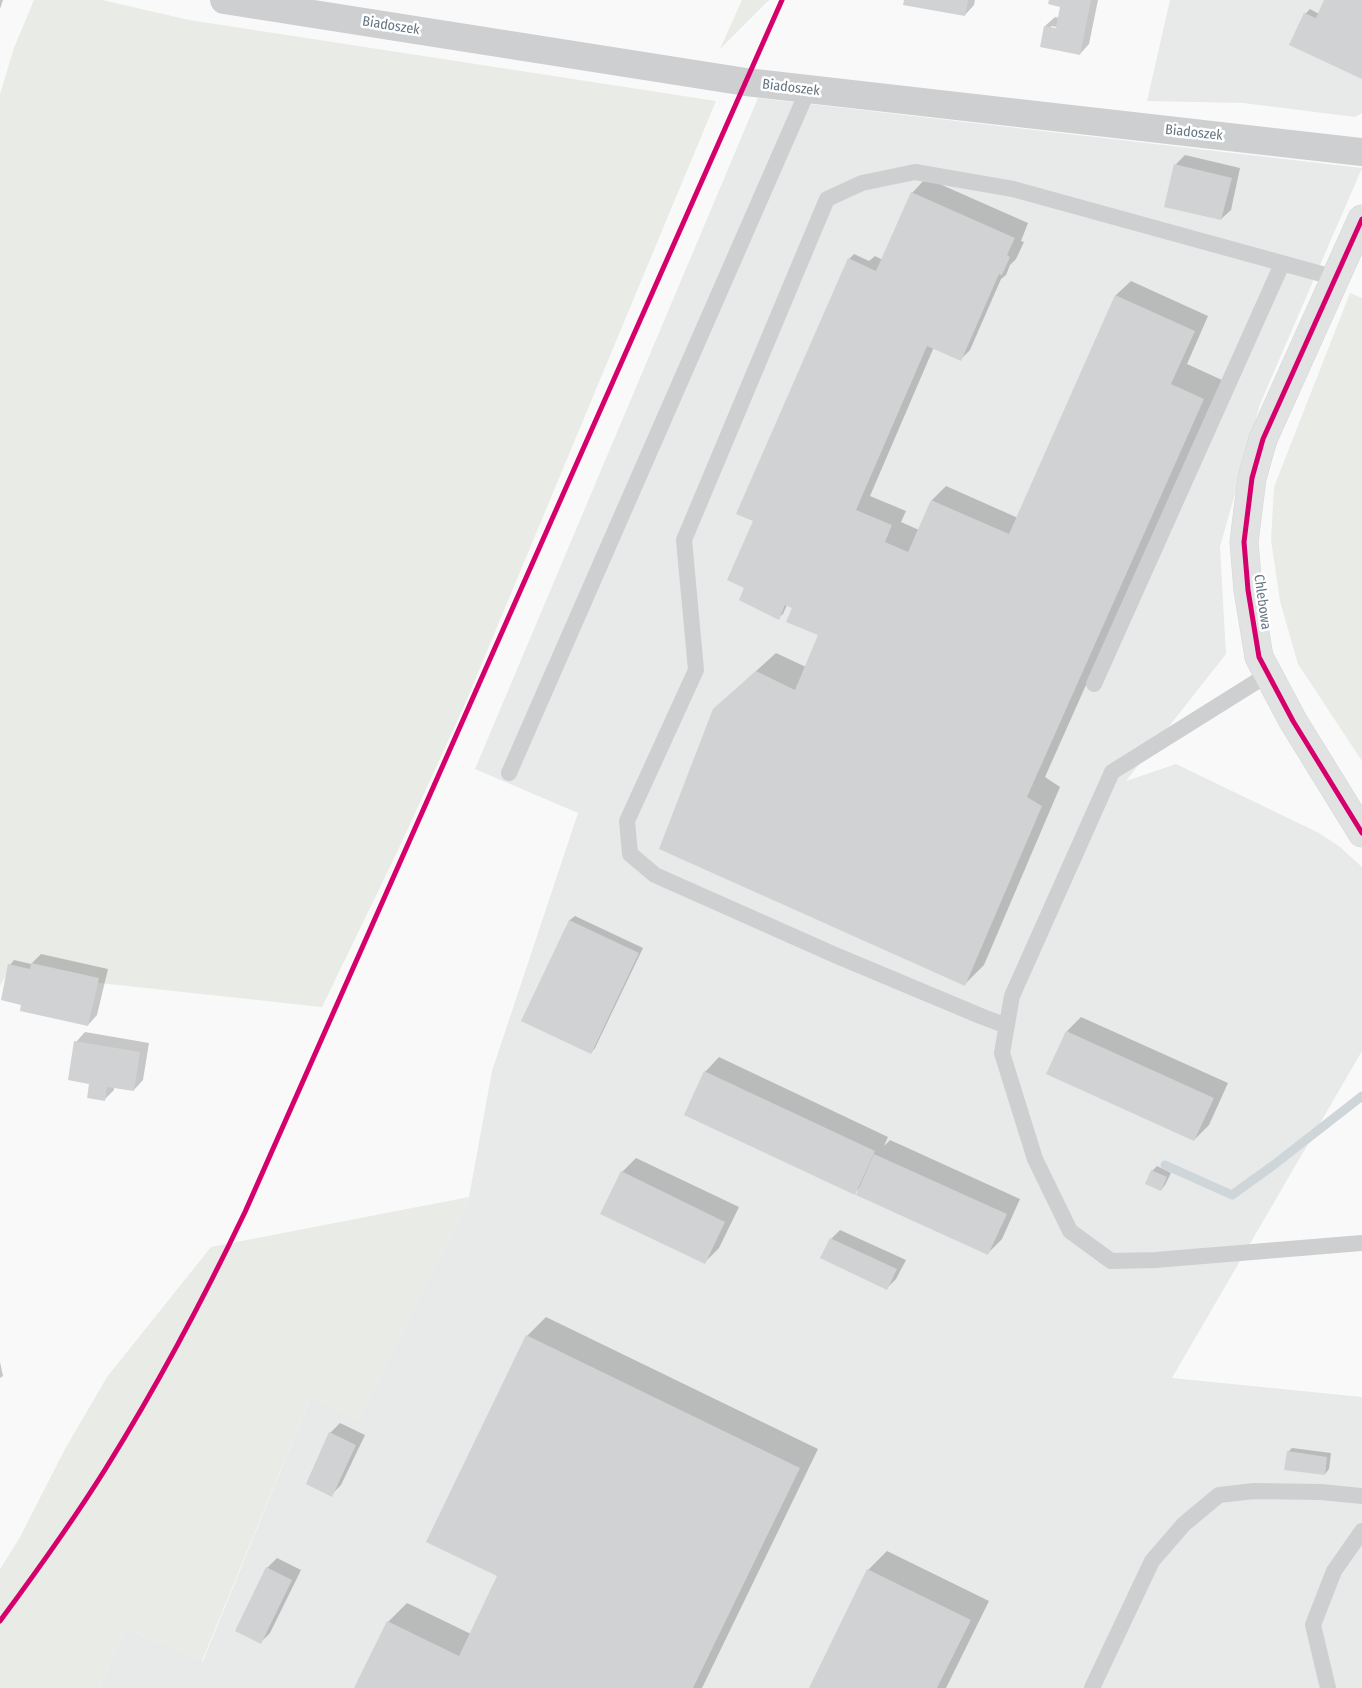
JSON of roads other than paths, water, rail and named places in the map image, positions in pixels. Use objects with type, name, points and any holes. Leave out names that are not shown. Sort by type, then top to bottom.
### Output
[{"type":"street","name":"Biadoszek","points":[[224,0],[736,81],[1362,152]]},
{"type":"street","name":"Chlebowa","points":[[1362,220],[1264,439],[1252,478],[1244,542],[1248,590],[1258,657],[1362,833]]},
{"type":"lane","points":[[509,773],[808,90]]},
{"type":"lane","points":[[1007,1026],[835,955],[655,875],[630,854],[627,821],[696,670],[684,540],[828,199],[862,183],[915,172],[1013,188],[1336,278]]},
{"type":"lane","points":[[1094,684],[1282,264]]},
{"type":"lane","points":[[1267,675],[1112,772],[1012,996],[1002,1053],[1035,1159],[1070,1231],[1111,1261],[1155,1260],[1362,1243]]},
{"type":"lane","points":[[1092,1688],[1152,1561],[1184,1524],[1220,1495],[1254,1491],[1320,1492],[1362,1496]]},
{"type":"lane","points":[[1328,1688],[1313,1625],[1334,1570],[1362,1531]]},
{"type":"waterway","points":[[1165,1165],[1232,1195],[1362,1096]]}]
